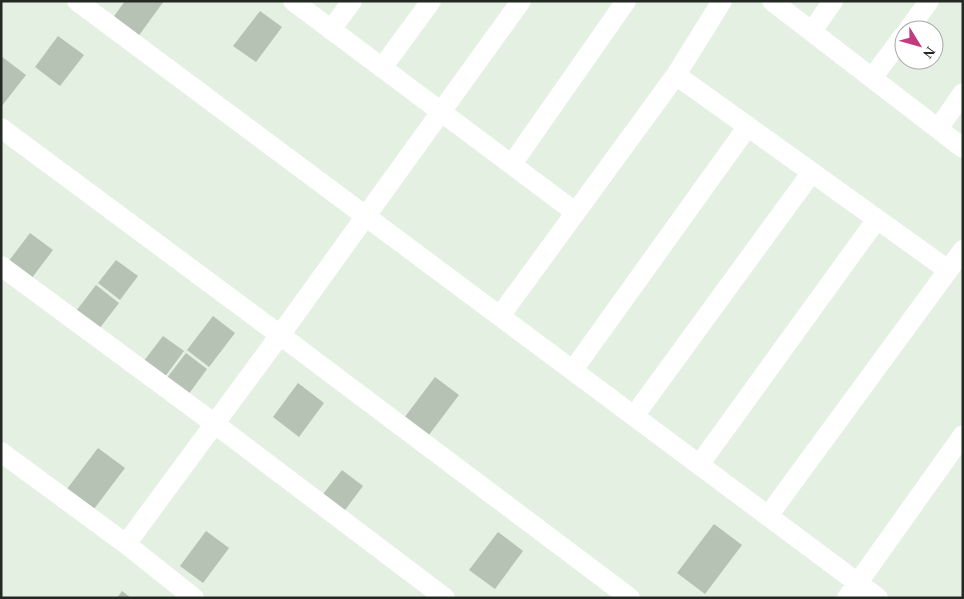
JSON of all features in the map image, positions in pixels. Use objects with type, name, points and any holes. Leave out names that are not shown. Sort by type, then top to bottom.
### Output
[{"type":"street","points":[[77,1],[768,516],[852,590],[878,598]]},
{"type":"street","points":[[293,1],[575,212]]},
{"type":"street","points":[[331,30],[352,1]]},
{"type":"street","points":[[382,68],[430,1]]},
{"type":"street","points":[[126,544],[280,335],[521,1]]},
{"type":"street","points":[[512,164],[626,1]]},
{"type":"street","points":[[500,316],[676,75],[722,1]]},
{"type":"street","points":[[772,1],[963,148]]},
{"type":"street","points":[[812,31],[833,1]]},
{"type":"street","points":[[915,20],[929,1]]},
{"type":"street","points":[[872,78],[894,48]]},
{"type":"street","points":[[676,75],[948,270]]},
{"type":"street","points":[[938,129],[963,93]]},
{"type":"street","points":[[573,370],[748,126]]},
{"type":"street","points":[[1,128],[630,598]]},
{"type":"street","points":[[634,416],[812,172]]},
{"type":"street","points":[[699,464],[877,219]]},
{"type":"street","points":[[768,516],[963,250]]},
{"type":"street","points":[[1,266],[215,424],[445,598]]},
{"type":"street","points":[[852,590],[963,435]]},
{"type":"street","points":[[1,452],[126,544],[194,598]]},
{"type":"building","points":[[125,1],[164,1],[137,38],[112,19]]},
{"type":"building","points":[[260,11],[282,27],[256,62],[233,46]]},
{"type":"building","points":[[58,36],[84,55],[60,86],[35,67]]},
{"type":"building","points":[[1,56],[26,75],[1,107]]},
{"type":"building","points":[[30,233],[53,250],[28,283],[5,266]]},
{"type":"building","points":[[116,260],[138,276],[120,300],[98,283]]},
{"type":"building","points":[[96,285],[119,303],[96,333],[73,315]]},
{"type":"building","points":[[213,316],[235,333],[209,367],[187,350]]},
{"type":"building","points":[[163,336],[184,351],[161,382],[140,366]]},
{"type":"building","points":[[186,353],[207,369],[185,399],[163,383]]},
{"type":"building","points":[[435,377],[459,395],[425,440],[401,422]]},
{"type":"building","points":[[298,383],[324,403],[299,437],[273,417]]},
{"type":"building","points":[[98,448],[125,468],[94,509],[67,489]]},
{"type":"building","points":[[342,470],[363,486],[342,514],[320,498]]},
{"type":"building","points":[[714,524],[742,545],[705,594],[677,573]]},
{"type":"building","points":[[206,531],[229,548],[203,583],[180,566]]},
{"type":"building","points":[[498,532],[523,551],[495,589],[469,570]]},
{"type":"building","points":[[122,591],[131,598],[117,598]]}]
